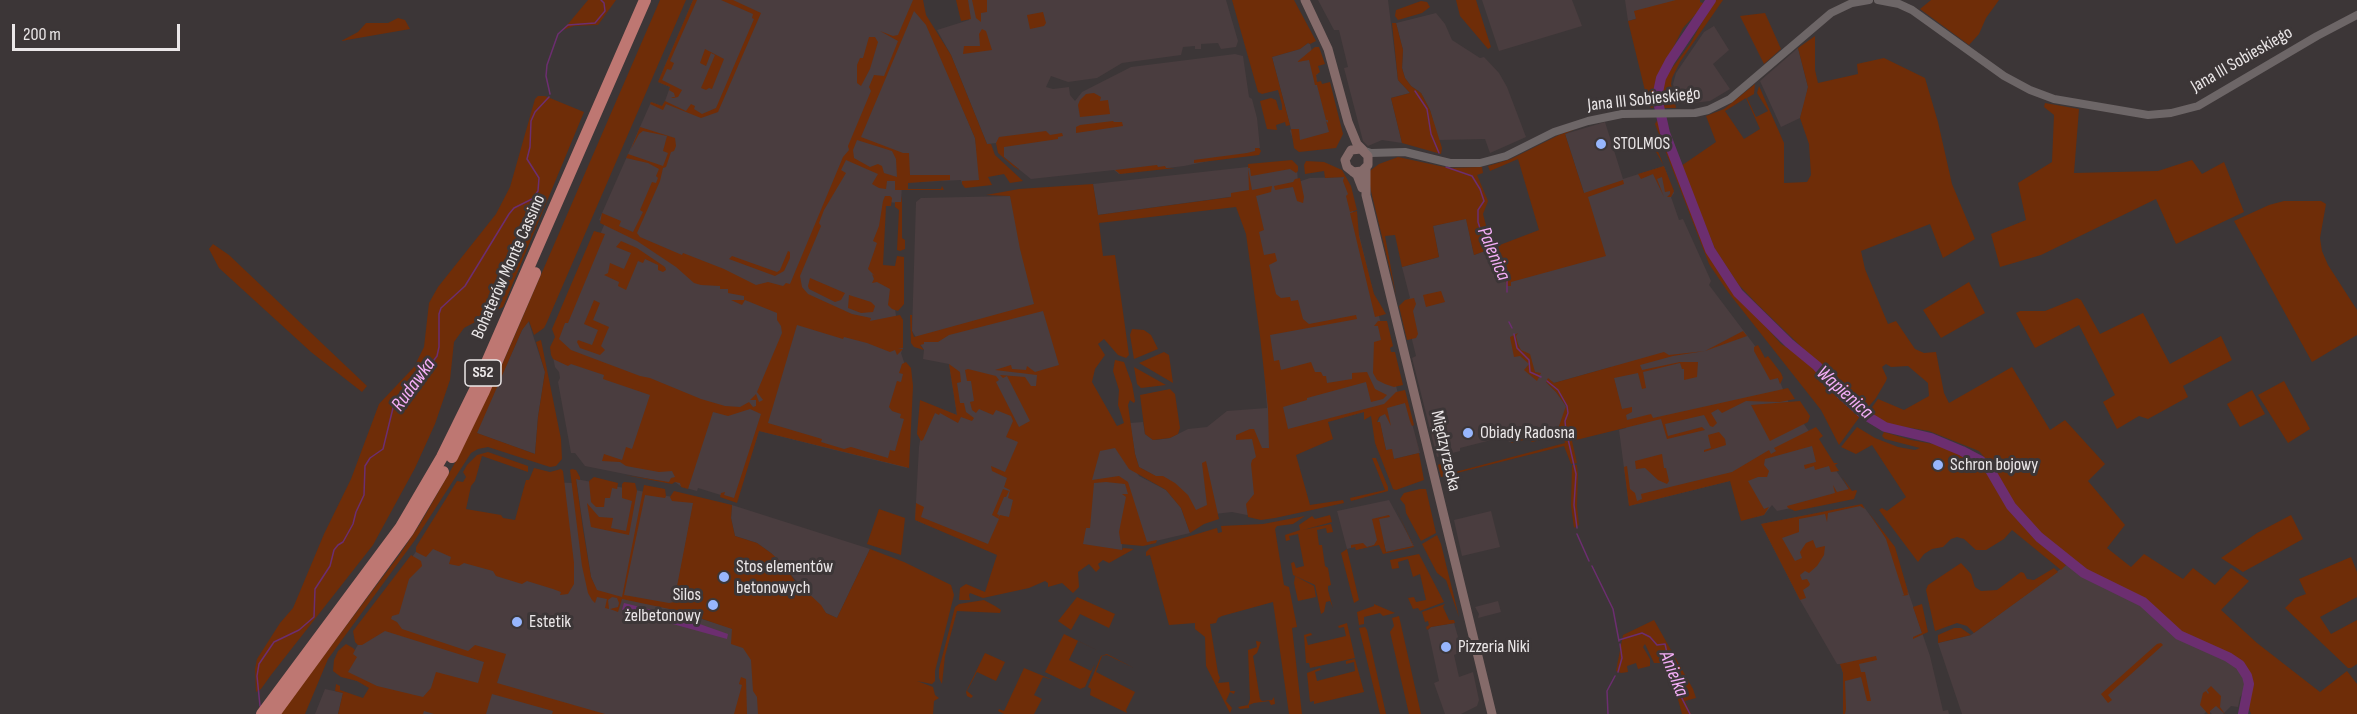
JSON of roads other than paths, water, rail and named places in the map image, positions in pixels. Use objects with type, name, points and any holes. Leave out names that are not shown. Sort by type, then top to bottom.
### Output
[{"type":"highway","name":"Bohaterów Monte Cassino","points":[[262,714],[394,536],[442,457],[475,390],[645,0]]},
{"type":"highway","name":"Bohaterów Monte Cassino","points":[[274,714],[408,531],[450,461],[483,393],[654,0]]},
{"type":"main road","points":[[1305,0],[1328,49],[1348,122],[1357,144],[1369,158],[1367,167],[1360,172],[1353,171],[1346,164],[1349,152],[1348,122]]},
{"type":"main road","points":[[1349,152],[1355,149],[1364,151]]},
{"type":"main road","name":"Międzyrzecka","points":[[1366,195],[1367,167]]},
{"type":"main road","name":"Międzyrzecka","points":[[1353,171],[1366,195],[1492,714]]},
{"type":"street","name":"Jana III Sobieskiego","points":[[1364,151],[1412,153],[1450,163],[1485,162],[1506,156],[1554,132],[1582,122],[1618,115],[1702,112],[1721,105],[1825,17],[1847,5],[1869,0]]},
{"type":"street","name":"Jana III Sobieskiego","points":[[1878,0],[1899,4],[1912,10],[2004,76],[2030,90],[2054,99],[2148,115],[2171,113],[2198,106],[2357,15]]},
{"type":"street","points":[[1367,167],[1395,152]]},
{"type":"waterway","name":"Rudawka","points":[[550,94],[546,76],[547,65],[558,34],[568,25],[595,23],[605,11],[601,0]]},
{"type":"waterway","name":"Wapienica","points":[[1711,0],[1670,61],[1661,78],[1657,97],[1665,133],[1710,250],[1738,293],[1789,343],[1817,366],[1841,394],[1862,413],[1885,427],[1931,438],[1981,461],[1990,470],[2011,506],[2039,537],[2084,573],[2143,602],[2179,635],[2228,657],[2240,665],[2249,684],[2243,714]]},
{"type":"waterway","name":"Palenica","points":[[1415,91],[1427,109],[1431,134],[1439,153]]},
{"type":"waterway","name":"Rudawka","points":[[260,706],[257,676],[259,664],[274,642],[299,630],[314,617],[315,589],[330,566],[334,550],[343,542],[353,524],[364,495],[365,466],[370,458],[383,449],[393,408],[417,383],[437,356],[441,308],[465,286],[509,214],[514,208],[532,199],[538,191],[539,178],[527,159],[531,121],[535,112],[549,97]]},
{"type":"waterway","name":"Palenica","points":[[1446,167],[1472,176],[1480,189],[1484,201],[1478,210],[1478,222],[1488,253],[1507,281],[1507,292]]},
{"type":"waterway","name":"Palenica","points":[[1509,322],[1512,328]]},
{"type":"waterway","name":"Palenica","points":[[1514,334],[1517,348],[1529,360],[1530,372],[1541,377]]},
{"type":"waterway","name":"Palenica","points":[[1547,381],[1558,390],[1567,406],[1566,431]]},
{"type":"waterway","name":"Palenica","points":[[1568,439],[1576,474],[1574,505],[1577,528]]},
{"type":"waterway","name":"Palenica","points":[[1577,534],[1589,561]]},
{"type":"waterway","name":"Palenica","points":[[1592,566],[1613,609],[1619,641]]},
{"type":"waterway","name":"Anielka","points":[[1619,640],[1642,633],[1650,637],[1657,645],[1665,644],[1674,683],[1690,714]]},
{"type":"waterway","name":"Palenica","points":[[1618,672],[1622,658],[1620,644]]},
{"type":"waterway","name":"Palenica","points":[[1608,714],[1607,691],[1615,676]]},
{"type":"place","name":"STOLMOS","points":[[1601,144]]},
{"type":"place","name":"Obiady Radosna","points":[[1468,433]]},
{"type":"place","name":"Schron bojowy","points":[[1938,465]]},
{"type":"place","name":"Stos elementów betonowych","points":[[724,577]]},
{"type":"place","name":"Silos żelbetonowy","points":[[713,605]]},
{"type":"place","name":"Estetik","points":[[517,622]]},
{"type":"place","name":"Pizzeria Niki","points":[[1446,647]]}]
